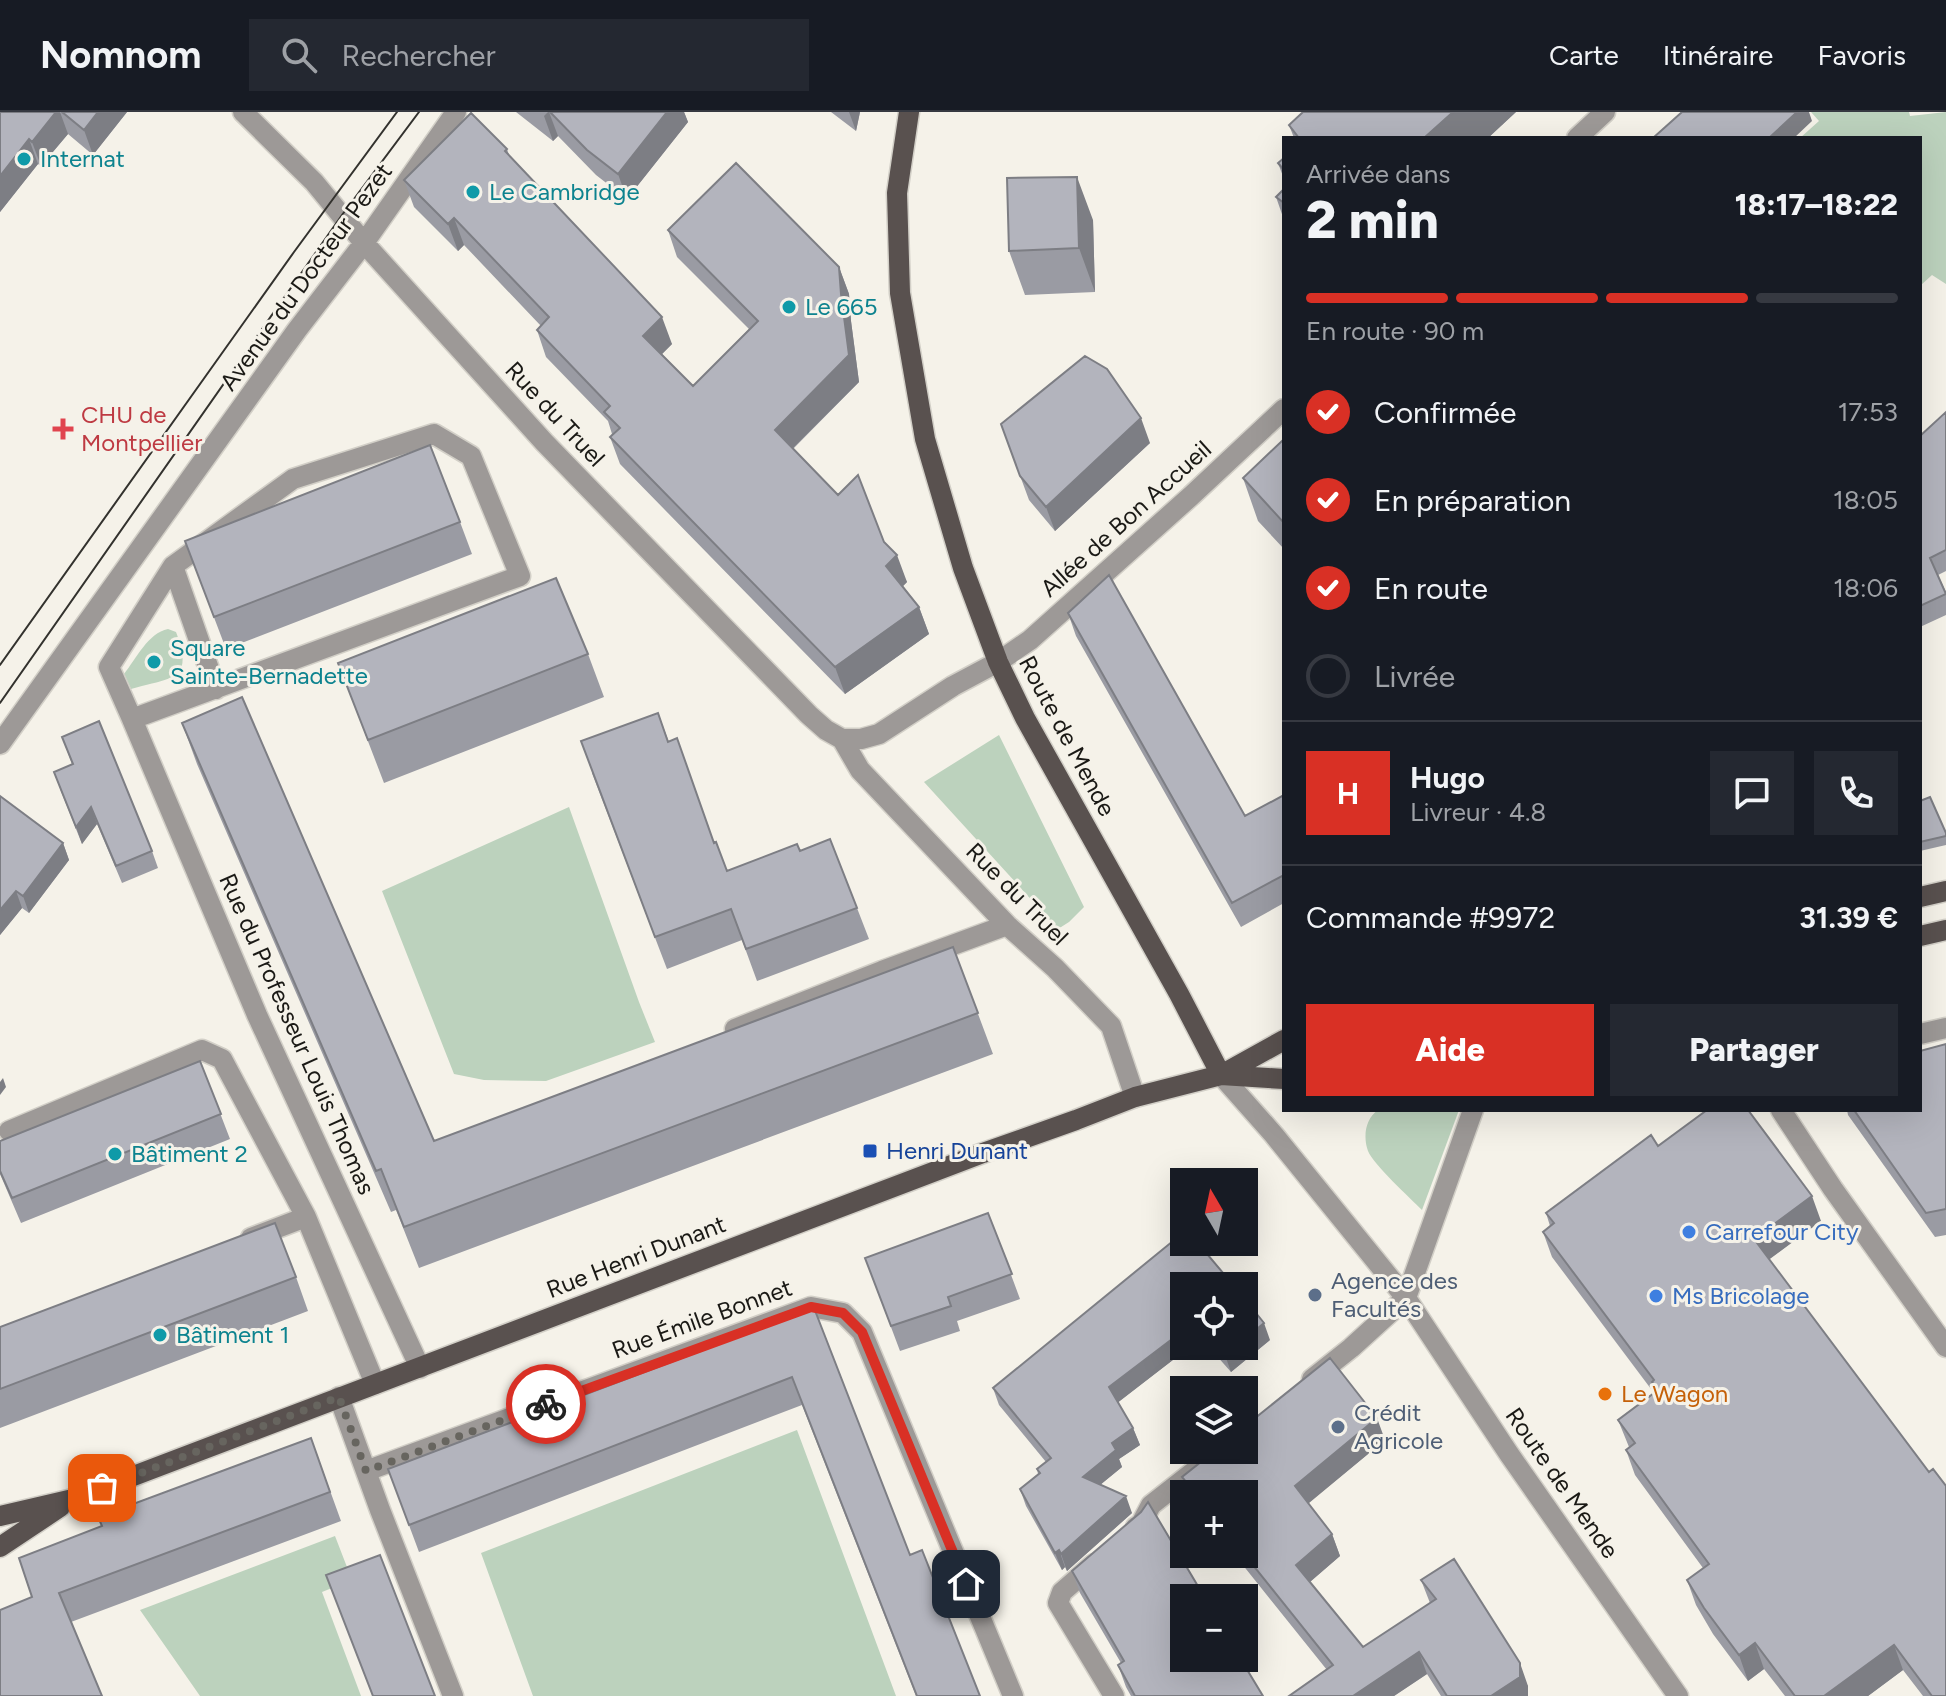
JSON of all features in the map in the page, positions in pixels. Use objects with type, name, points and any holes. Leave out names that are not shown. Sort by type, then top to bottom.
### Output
[{"type":"main road","name":"Route de Mende","points":[[909,112],[897,193],[900,293],[925,439],[963,568],[998,662],[1025,718],[1221,1075]]},
{"type":"main road","points":[[1922,897],[1946,891]]},
{"type":"main road","points":[[1922,936],[1946,930]]},
{"type":"main road","points":[[1221,1075],[1282,1041]]},
{"type":"main road","points":[[1221,1075],[1282,1079]]},
{"type":"main road","name":"Rue Henri Dunant","points":[[0,1516],[73,1499],[1135,1097],[1221,1075]]},
{"type":"main road","name":"Rue Henri Dunant","points":[[0,1547],[73,1499]]},
{"type":"street","name":"Rue du Truel","points":[[243,112],[314,182],[364,243],[555,453],[809,715],[842,739],[860,770],[1007,925],[1055,968],[1111,1026],[1135,1097]]},
{"type":"street","name":"Avenue du Docteur Pezet","points":[[0,744],[456,112]]},
{"type":"street","points":[[1579,136],[1605,112]]},
{"type":"street","name":"Allée de Bon Accueil","points":[[998,662],[1042,630],[1282,411]]},
{"type":"street","points":[[132,719],[216,689],[520,576],[471,456],[434,434],[293,479],[173,566],[216,689]]},
{"type":"street","name":"Rue du Professeur Louis Thomas","points":[[173,566],[109,667],[257,1015],[420,1368]]},
{"type":"street","points":[[842,739],[861,739],[879,734],[953,686],[998,662]]},
{"type":"street","points":[[720,1035],[1007,925]]},
{"type":"street","points":[[1922,1034],[1946,1028]]},
{"type":"street","points":[[9,1131],[202,1050],[222,1059],[306,1217],[375,1384]]},
{"type":"street","name":"Route de Mende","points":[[1221,1075],[1274,1135],[1406,1298],[1509,1454],[1678,1696]]},
{"type":"street","points":[[1292,1394],[1351,1348],[1406,1298],[1472,1112]]},
{"type":"street","points":[[1782,1112],[1833,1189],[1946,1347]]},
{"type":"street","points":[[233,1244],[306,1217]]},
{"type":"street","name":"Rue Émile Bonnet","points":[[366,1471],[811,1307],[843,1313],[862,1332],[1013,1696]]},
{"type":"street","points":[[339,1397],[453,1696]]},
{"type":"street","points":[[1114,1696],[1058,1603],[1062,1592],[1141,1524],[1151,1505],[1203,1464]]},
{"type":"green space","points":[[1811,112],[1909,112],[1910,116],[1946,112],[1946,284],[1932,275],[1922,284],[1922,136],[1802,136],[1819,121]]},
{"type":"green space","points":[[168,629],[176,632],[183,660],[181,669],[168,679],[131,689],[124,674],[148,641]]},
{"type":"green space","points":[[999,735],[1084,907],[1058,929],[924,782]]},
{"type":"green space","points":[[569,807],[655,1042],[546,1081],[484,1080],[454,1074],[382,891]]},
{"type":"green space","points":[[1376,1112],[1458,1112],[1422,1210],[1371,1157],[1366,1140],[1370,1118]]},
{"type":"green space","points":[[797,1430],[896,1696],[533,1696],[481,1553]]},
{"type":"green space","points":[[335,1536],[352,1580],[322,1592],[361,1696],[200,1696],[140,1610]]},
{"type":"building","points":[[0,112],[56,112],[32,142],[29,139],[0,176]]},
{"type":"building","points":[[62,112],[98,112],[84,130]]},
{"type":"building","points":[[550,112],[667,112],[618,174],[587,150]]},
{"type":"building","points":[[1303,112],[1453,112],[1426,136],[1297,136],[1289,125]]},
{"type":"building","points":[[1682,112],[1797,112],[1771,136],[1655,136]]},
{"type":"building","points":[[471,113],[662,317],[643,336],[693,386],[758,321],[668,230],[736,163],[839,267],[849,355],[775,430],[838,495],[858,475],[884,542],[897,555],[886,566],[919,607],[835,667],[610,437],[620,428],[604,412],[610,406],[537,330],[549,317],[454,218],[448,224],[404,180]]},
{"type":"building","points":[[1077,177],[1079,248],[1009,251],[1007,178]]},
{"type":"building","points":[[1085,356],[1107,369],[1141,418],[1046,507],[1020,476],[1001,424]]},
{"type":"building","points":[[1946,412],[1946,550],[1930,558],[1946,594],[1922,605],[1922,434]]},
{"type":"building","points":[[1282,441],[1282,521],[1243,478]]},
{"type":"building","points":[[430,445],[460,522],[214,617],[185,541]]},
{"type":"building","points":[[1109,575],[1245,816],[1282,796],[1282,876],[1232,903],[1068,613]]},
{"type":"building","points":[[556,578],[588,654],[368,740],[338,663]]},
{"type":"building","points":[[242,697],[434,1141],[953,947],[978,1013],[404,1227],[381,1169],[376,1171],[182,723]]},
{"type":"building","points":[[658,713],[668,742],[677,738],[727,871],[797,844],[800,851],[830,839],[857,908],[746,949],[731,909],[655,937],[581,741]]},
{"type":"building","points":[[99,721],[152,851],[116,866],[91,807],[76,827],[54,772],[73,764],[62,737]]},
{"type":"building","points":[[0,796],[63,843],[23,896],[16,891],[0,910]]},
{"type":"building","points":[[1930,797],[1946,836],[1922,842],[1922,800]]},
{"type":"building","points":[[1946,1044],[1946,1209],[1926,1213],[1855,1112],[1922,1112],[1922,1050]]},
{"type":"building","points":[[200,1061],[221,1114],[12,1198],[0,1171],[0,1141]]},
{"type":"building","points":[[1704,1112],[1749,1112],[1812,1196],[1754,1239],[1929,1472],[1933,1469],[1946,1486],[1946,1696],[1932,1696],[1894,1645],[1824,1696],[1795,1696],[1755,1643],[1739,1655],[1687,1580],[1709,1564],[1626,1450],[1635,1443],[1618,1420],[1658,1390],[1652,1382],[1654,1380],[1543,1232],[1554,1223],[1546,1213],[1651,1135],[1658,1146]]},
{"type":"building","points":[[988,1213],[1012,1274],[948,1297],[951,1306],[891,1326],[865,1258]]},
{"type":"building","points":[[275,1223],[296,1277],[0,1389],[0,1327]]},
{"type":"building","points":[[1170,1243],[1170,1256],[1209,1256],[1222,1272],[1170,1272],[1170,1341],[1109,1387],[1133,1428],[1112,1443],[1116,1450],[1083,1477],[1126,1496],[1061,1554],[1059,1550],[1055,1553],[1020,1489],[1040,1473],[1037,1469],[1051,1458],[993,1388]]},
{"type":"building","points":[[814,1308],[910,1555],[922,1550],[980,1696],[917,1696],[792,1377],[409,1525],[388,1469]]},
{"type":"building","points":[[1330,1358],[1377,1418],[1295,1486],[1332,1534],[1296,1565],[1363,1647],[1436,1599],[1421,1580],[1454,1559],[1520,1663],[1520,1677],[1491,1696],[1447,1696],[1419,1652],[1353,1696],[1289,1696],[1333,1665],[1255,1568],[1258,1568],[1258,1480],[1184,1480],[1182,1477],[1198,1464],[1258,1464],[1258,1416]]},
{"type":"building","points":[[311,1438],[330,1492],[59,1593],[102,1696],[0,1696],[0,1610],[32,1597],[19,1558],[102,1526],[98,1517]]},
{"type":"building","points":[[1148,1502],[1170,1539],[1170,1568],[1187,1568],[1197,1584],[1170,1584],[1170,1672],[1248,1672],[1263,1696],[1135,1696],[1118,1665],[1124,1661],[1072,1571],[1141,1512]]},
{"type":"building","points":[[380,1555],[435,1696],[373,1696],[326,1575]]},
{"type":"tram line","points":[[0,665],[397,112]]},
{"type":"tram line","points":[[0,703],[342,215],[419,112]]},
{"type":"way so far","points":[[102,1488],[339,1397],[366,1471],[546,1404]]},
{"type":"place","name":"Internat","points":[[24,159]]},
{"type":"place","name":"Le Cambridge","points":[[473,192]]},
{"type":"place","name":"Le 665","points":[[789,307]]},
{"type":"place","name":"CHU de Montpellier","points":[[63,429]]},
{"type":"place","name":"Square Sainte-Bernadette","points":[[154,662]]},
{"type":"place","name":"Henri Dunant","points":[[870,1151]]},
{"type":"place","name":"Bâtiment 2","points":[[115,1154]]},
{"type":"place","name":"Carrefour City","points":[[1689,1232]]},
{"type":"place","name":"Agence des Facultés","points":[[1315,1295]]},
{"type":"place","name":"Ms Bricolage","points":[[1656,1296]]},
{"type":"place","name":"Bâtiment 1","points":[[160,1335]]},
{"type":"place","name":"Le Wagon","points":[[1605,1394]]},
{"type":"place","name":"Crédit Agricole","points":[[1338,1427]]},
{"type":"route","points":[[546,1404],[811,1307],[843,1313],[862,1332],[966,1584]]}]
